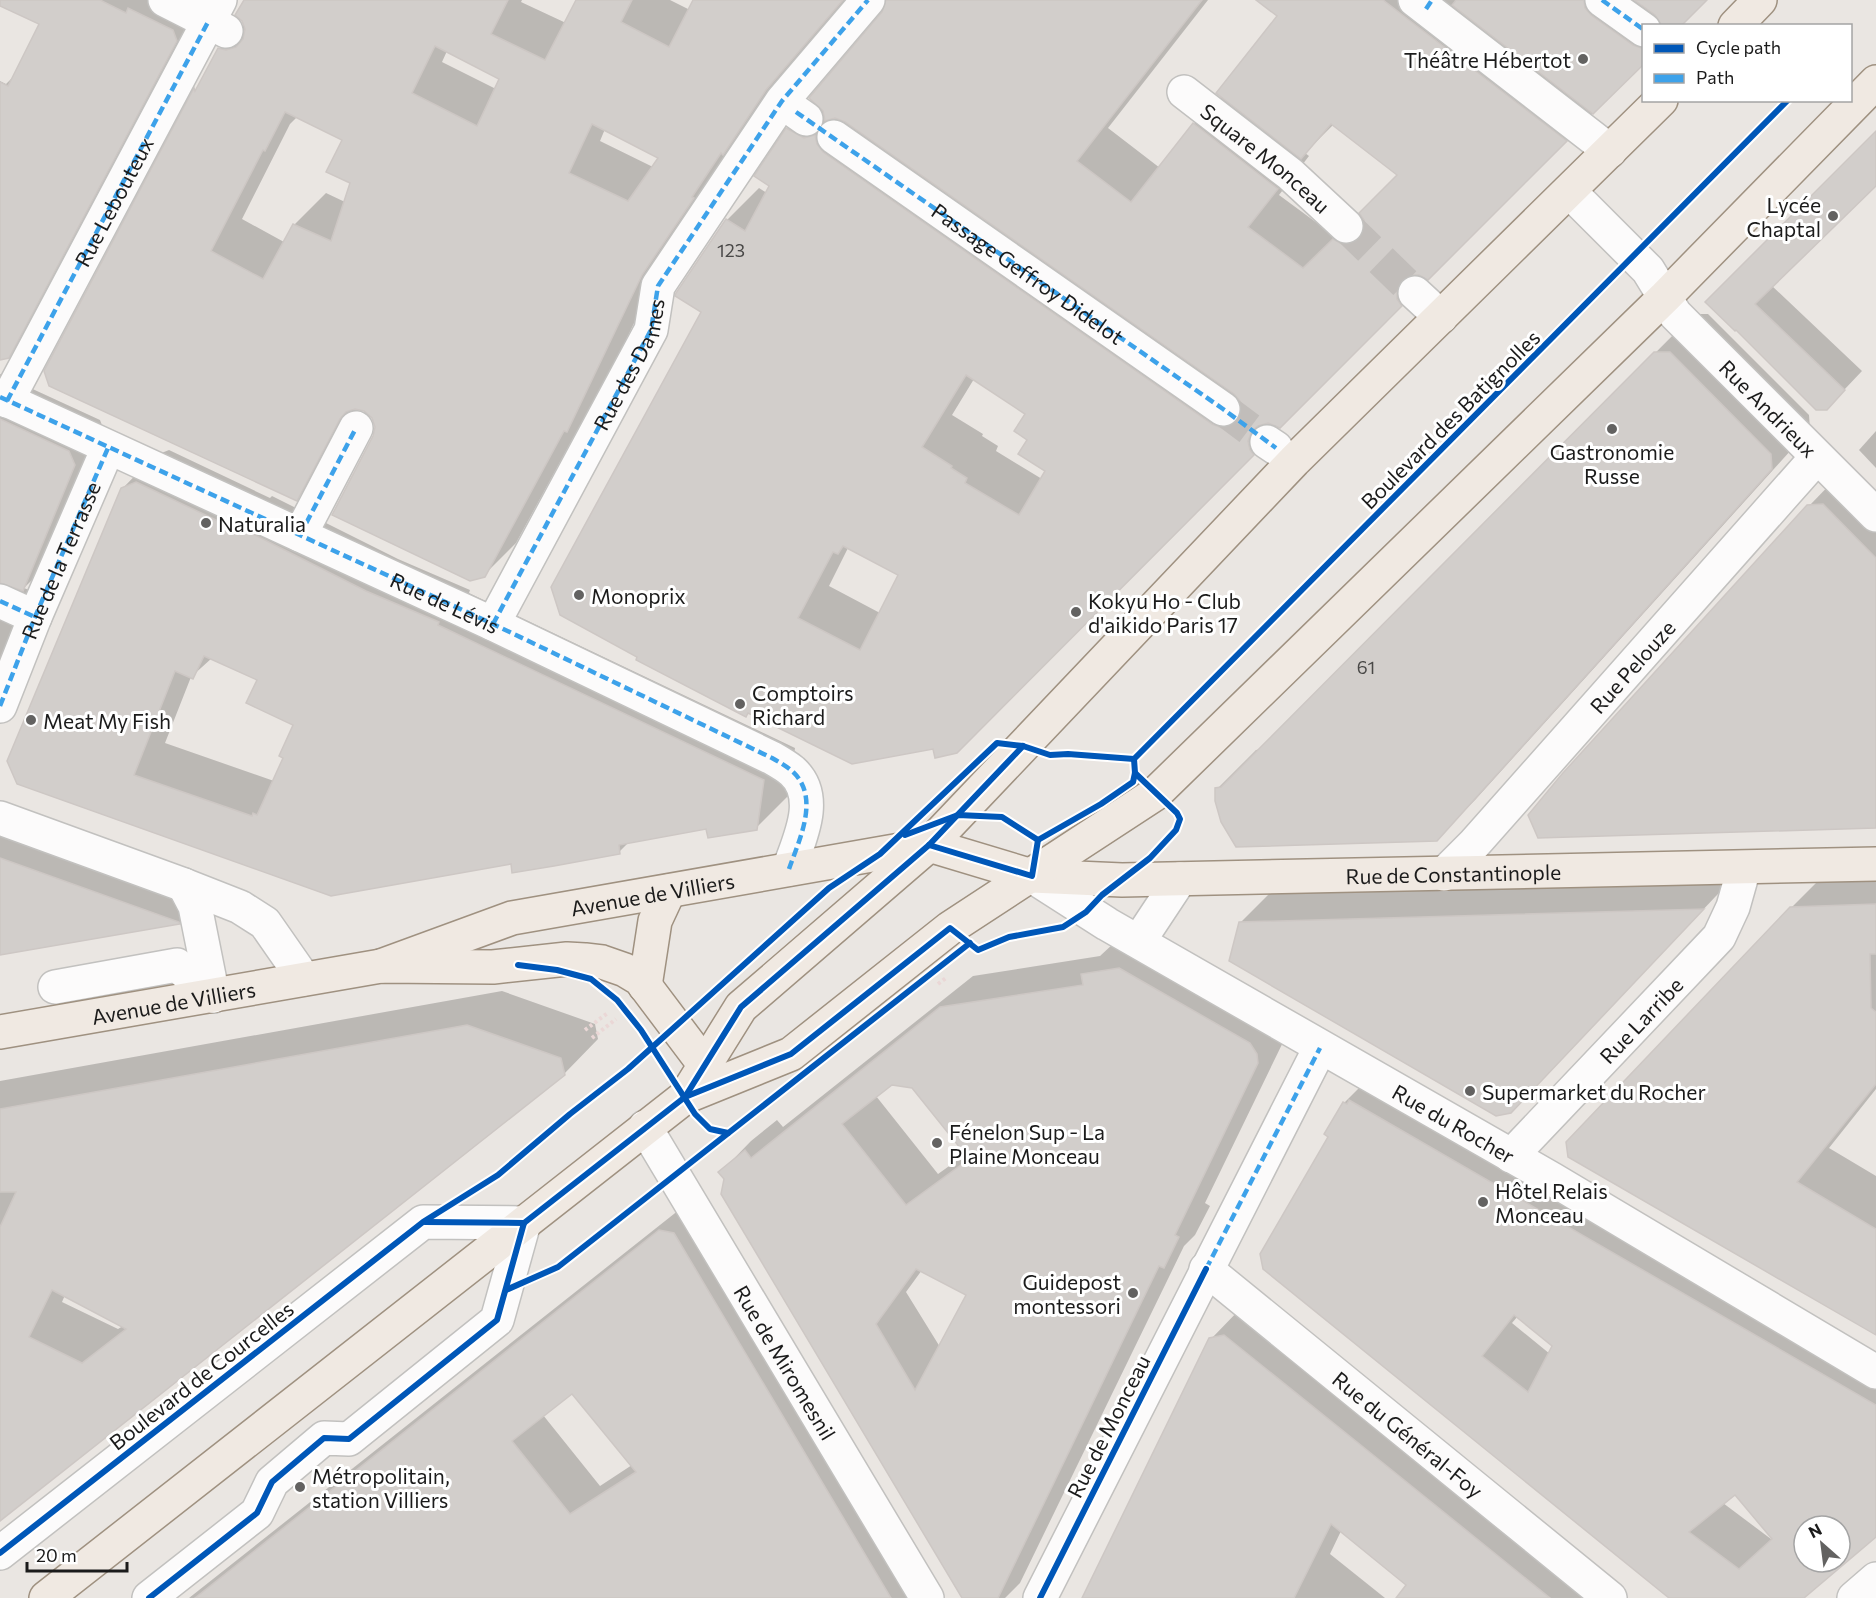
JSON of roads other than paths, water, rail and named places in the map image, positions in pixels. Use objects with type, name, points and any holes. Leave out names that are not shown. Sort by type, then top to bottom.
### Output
[{"type":"main road","points":[[1737,24],[1760,0]]},
{"type":"main road","points":[[712,1074],[791,1054],[950,928],[1155,794],[1665,297],[1876,82]]},
{"type":"main road","points":[[46,1598],[712,1074],[741,1007],[929,845],[1294,461],[1658,102]]},
{"type":"main road","name":"Rue de Constantinople","points":[[929,845],[1032,876],[1122,880],[1876,864]]},
{"type":"main road","name":"Avenue de Villiers","points":[[0,1032],[381,966],[512,918],[929,845]]},
{"type":"main road","points":[[645,986],[655,921],[669,891]]},
{"type":"main road","name":"Avenue de Villiers","points":[[381,966],[493,966],[567,959],[603,962],[625,970],[640,979],[712,1074]]},
{"type":"street","points":[[165,0],[218,18]]},
{"type":"street","name":"Rue des Dames","points":[[493,624],[651,330],[658,286],[782,101],[867,0]]},
{"type":"street","points":[[1602,0],[1642,29]]},
{"type":"street","points":[[1424,3],[1610,151]]},
{"type":"street","name":"Rue Lebouteux","points":[[4,399],[218,18]]},
{"type":"street","name":"Square Monceau","points":[[1184,92],[1290,174],[1346,226]]},
{"type":"street","name":"Passage Geffroy Didelot","points":[[834,138],[1223,409]]},
{"type":"street","points":[[1569,191],[1648,270],[1665,297]]},
{"type":"street","points":[[1415,293],[1441,317]]},
{"type":"street","name":"Rue Andrieux","points":[[1665,297],[1675,314],[1876,515]]},
{"type":"street","name":"Rue de Lévis","points":[[4,399],[493,624],[772,758],[794,773],[804,791],[807,810],[789,869]]},
{"type":"street","points":[[300,535],[356,428]]},
{"type":"street","name":"Rue de la Terrasse","points":[[0,706],[35,617],[108,448]]},
{"type":"street","name":"Rue Pelouze","points":[[1444,874],[1482,835],[1817,457]]},
{"type":"street","points":[[0,601],[35,617]]},
{"type":"street","points":[[0,818],[240,907],[265,923],[304,980]]},
{"type":"street","name":"Rue Larribe","points":[[1511,1156],[1719,937],[1733,907],[1744,867]]},
{"type":"street","name":"Rue du Rocher","points":[[1032,876],[1093,916],[1511,1156],[1876,1372]]},
{"type":"street","points":[[1139,941],[1180,879]]},
{"type":"street","points":[[184,885],[195,906],[213,996]]},
{"type":"street","points":[[55,987],[177,965],[213,996]]},
{"type":"street","name":"Rue de Monceau","points":[[1040,1598],[1320,1048]]},
{"type":"street","name":"Rue de Miromesnil","points":[[645,1128],[927,1598]]},
{"type":"street","name":"Boulevard de Courcelles","points":[[0,1553],[423,1222],[524,1223]]},
{"type":"street","points":[[149,1598],[257,1513],[272,1482],[324,1438],[349,1439],[497,1320],[524,1223]]},
{"type":"street","name":"Rue du Général-Foy","points":[[1206,1269],[1610,1598]]},
{"type":"street","points":[[264,1428],[297,1461]]},
{"type":"street","points":[[1854,1598],[1876,1579]]},
{"type":"tunnel","points":[[1346,226],[1415,293]]},
{"type":"tunnel","points":[[1223,409],[1267,442]]},
{"type":"place","name":"Théâtre Hébertot","points":[[1583,59]]},
{"type":"place","name":"Lycée Chaptal","points":[[1833,216]]},
{"type":"place","name":"Gastronomie Russe","points":[[1612,429]]},
{"type":"place","name":"Naturalia","points":[[206,523]]},
{"type":"place","name":"Monoprix","points":[[579,595]]},
{"type":"place","name":"Kokyu Ho - Club d'aikido Paris 17","points":[[1076,612]]},
{"type":"place","name":"Comptoirs Richard","points":[[740,704]]},
{"type":"place","name":"Meat My Fish","points":[[31,720]]},
{"type":"place","name":"Supermarket du Rocher","points":[[1470,1091]]},
{"type":"place","name":"Fénelon Sup - La Plaine Monceau","points":[[937,1143]]},
{"type":"place","name":"Hôtel Relais Monceau","points":[[1483,1202]]},
{"type":"place","name":"Guidepost montessori","points":[[1133,1293]]},
{"type":"place","name":"Métropolitain, station Villiers","points":[[300,1487]]}]
